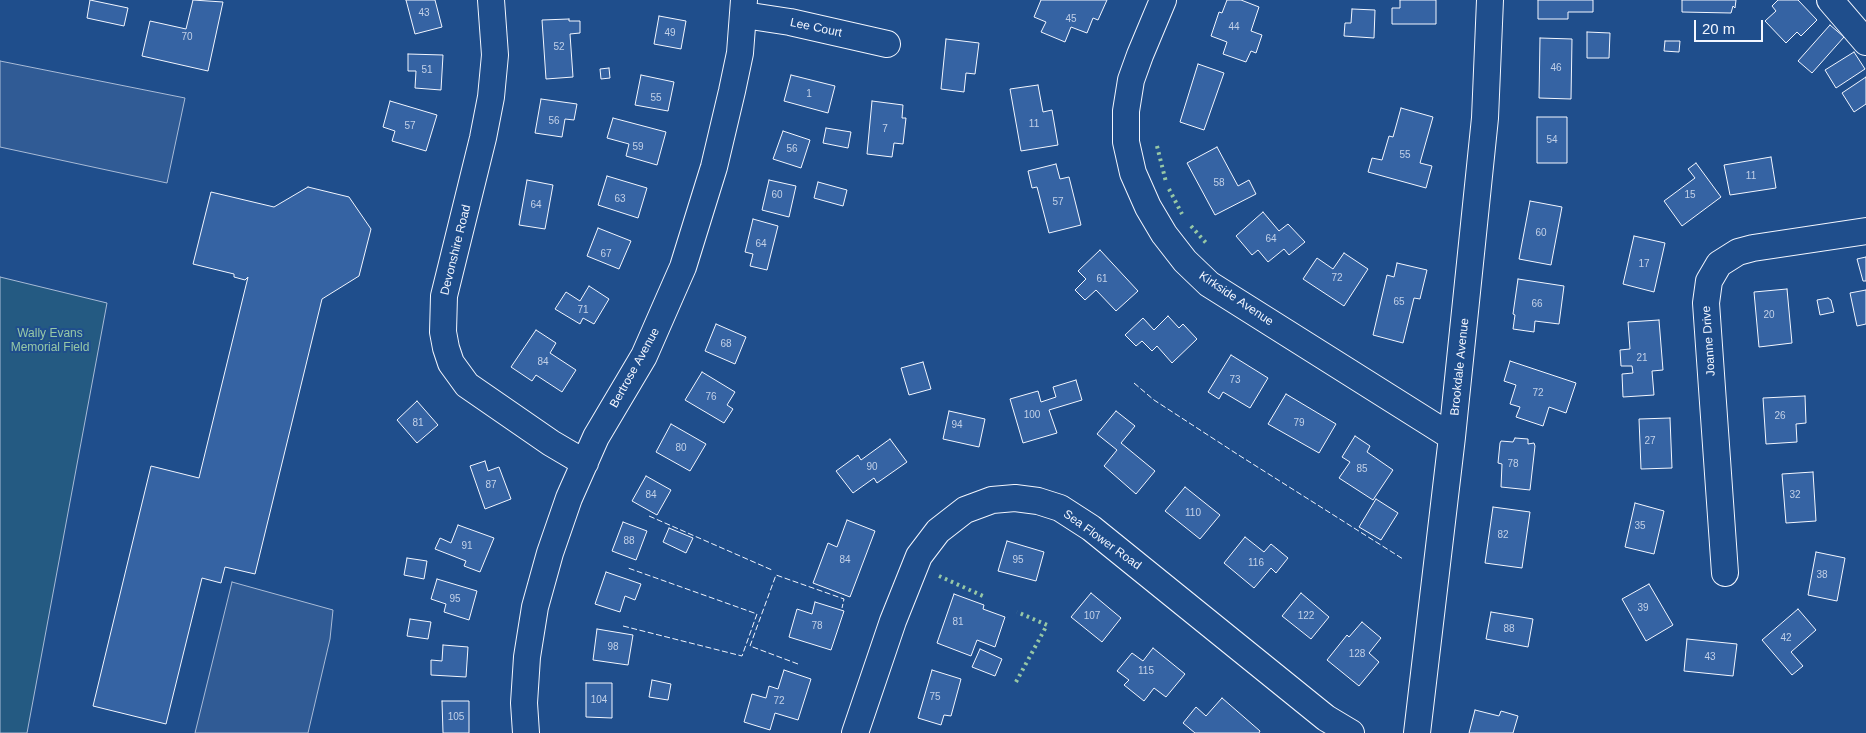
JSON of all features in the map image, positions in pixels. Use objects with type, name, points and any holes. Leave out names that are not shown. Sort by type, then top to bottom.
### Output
[{"type":"street","name":"Devonshire Road","points":[[491,0],[495,55],[491,98],[481,147],[444,296],[443,332],[446,348],[458,375],[473,390],[585,463]]},
{"type":"street","name":"Kirkside Avenue","points":[[1163,0],[1131,80],[1126,111],[1126,142],[1133,172],[1148,208],[1164,234],[1185,261],[1209,284],[1452,437]]},
{"type":"street","name":"Brookdale Avenue","points":[[1417,733],[1452,437],[1485,118],[1490,0]]},
{"type":"street","points":[[1830,0],[1866,42]]},
{"type":"street","name":"Bertrose Avenue","points":[[526,733],[524,703],[526,657],[535,607],[569,498],[596,437],[644,356],[683,267],[714,167],[730,100],[740,53],[744,8]]},
{"type":"street","name":"Lee Court","points":[[744,8],[790,22],[887,44]]},
{"type":"street","name":"Joanne Drive","points":[[1725,573],[1706,303],[1709,280],[1719,264],[1738,252],[1753,248],[1866,231]]},
{"type":"street","name":"Sea Flower Road","points":[[855,733],[893,621],[919,556],[938,531],[965,510],[992,500],[1015,498],[1038,501],[1060,508],[1091,528],[1326,718],[1351,733]]},
{"type":"green space","name":"Wally Evans Memorial Field","points":[[0,277],[107,303],[27,733],[0,733]]},
{"type":"shaded area","points":[[0,61],[185,98],[167,183],[0,147]]},
{"type":"shaded area","points":[[232,582],[333,610],[330,639],[308,733],[195,733]]},
{"type":"building","points":[[90,0],[128,8],[124,26],[87,18]]},
{"type":"building","points":[[193,0],[223,2],[208,71],[142,56],[150,21],[186,29]]},
{"type":"building","points":[[406,0],[435,0],[442,27],[415,34]]},
{"type":"building","points":[[1041,0],[1107,0],[1098,20],[1093,18],[1087,33],[1071,27],[1065,42],[1041,32],[1046,22],[1034,17]]},
{"type":"building","points":[[1227,0],[1241,0],[1259,7],[1251,31],[1262,35],[1256,53],[1251,51],[1246,62],[1223,54],[1227,42],[1211,36],[1219,12],[1222,13]]},
{"type":"building","points":[[1400,0],[1436,0],[1436,24],[1392,24],[1392,8],[1400,8]]},
{"type":"building","points":[[1538,0],[1593,0],[1593,12],[1568,12],[1568,19],[1538,19]]},
{"type":"building","points":[[1682,0],[1736,0],[1735,8],[1733,6],[1731,13],[1682,12]]},
{"type":"building","points":[[1778,0],[1798,0],[1817,20],[1801,36],[1797,32],[1786,43],[1765,21],[1776,11],[1772,6]]},
{"type":"building","points":[[1352,9],[1375,10],[1374,38],[1344,36],[1345,23],[1351,23]]},
{"type":"building","points":[[659,16],[686,21],[681,49],[654,44]]},
{"type":"building","points":[[569,19],[569,21],[580,21],[580,33],[570,34],[573,77],[546,79],[542,20]]},
{"type":"building","points":[[1830,25],[1844,37],[1812,73],[1798,61]]},
{"type":"building","points":[[1587,32],[1610,33],[1609,58],[1587,58]]},
{"type":"building","points":[[1540,38],[1572,39],[1571,99],[1539,98]]},
{"type":"building","points":[[946,39],[979,43],[975,74],[966,73],[964,92],[941,89]]},
{"type":"building","points":[[1665,41],[1680,41],[1679,52],[1664,51]]},
{"type":"building","points":[[1854,52],[1865,69],[1836,88],[1825,70]]},
{"type":"building","points":[[408,54],[443,55],[441,90],[415,88],[416,71],[408,71]]},
{"type":"building","points":[[1198,64],[1224,73],[1204,130],[1180,122]]},
{"type":"building","points":[[609,68],[610,78],[601,79],[600,69]]},
{"type":"building","points":[[641,75],[674,82],[668,111],[635,105]]},
{"type":"building","points":[[791,75],[835,86],[828,113],[784,101]]},
{"type":"building","points":[[1866,77],[1866,104],[1854,112],[1842,93]]},
{"type":"building","points":[[1038,85],[1043,112],[1052,110],[1058,145],[1021,151],[1010,89]]},
{"type":"building","points":[[541,99],[577,104],[574,120],[565,119],[562,137],[535,133]]},
{"type":"building","points":[[390,101],[437,115],[426,151],[392,141],[395,131],[383,127]]},
{"type":"building","points":[[872,101],[903,105],[902,118],[906,118],[903,144],[894,143],[892,157],[867,154]]},
{"type":"building","points":[[1401,108],[1433,117],[1420,163],[1432,166],[1426,188],[1368,172],[1372,158],[1382,160],[1389,136],[1393,137]]},
{"type":"building","points":[[1537,117],[1567,117],[1567,163],[1537,163]]},
{"type":"building","points":[[613,118],[666,132],[657,165],[626,156],[629,144],[607,138]]},
{"type":"building","points":[[826,128],[851,132],[848,148],[823,143]]},
{"type":"building","points":[[783,131],[810,140],[801,168],[773,159]]},
{"type":"building","points":[[1217,147],[1238,186],[1249,180],[1256,194],[1215,215],[1187,163]]},
{"type":"building","points":[[1771,157],[1776,188],[1730,195],[1724,165]]},
{"type":"building","points":[[1696,163],[1721,197],[1682,226],[1664,201],[1695,178],[1688,169]]},
{"type":"building","points":[[1056,164],[1060,179],[1069,177],[1081,225],[1049,233],[1037,187],[1032,188],[1028,171]]},
{"type":"building","points":[[607,176],[647,188],[638,218],[598,205]]},
{"type":"building","points":[[527,180],[553,185],[545,229],[519,225]]},
{"type":"building","points":[[769,180],[796,186],[789,217],[762,210]]},
{"type":"building","points":[[818,182],[847,190],[843,206],[814,198]]},
{"type":"building","points":[[308,187],[349,197],[371,229],[359,276],[322,299],[255,574],[225,567],[221,583],[202,578],[166,724],[93,706],[151,466],[199,478],[248,277],[245,280],[234,277],[234,274],[193,264],[211,192],[274,207]]},
{"type":"building","points":[[1530,201],[1562,207],[1551,265],[1519,259]]},
{"type":"building","points":[[1263,212],[1279,231],[1288,224],[1305,242],[1289,255],[1284,249],[1268,262],[1258,250],[1252,255],[1236,236]]},
{"type":"building","points":[[753,219],[778,226],[767,270],[750,266],[753,254],[745,252]]},
{"type":"building","points":[[598,228],[631,241],[619,269],[587,256]]},
{"type":"building","points":[[1634,236],[1665,243],[1654,292],[1623,284]]},
{"type":"building","points":[[1100,250],[1138,291],[1116,311],[1096,290],[1085,300],[1075,290],[1086,279],[1078,271]]},
{"type":"building","points":[[1344,253],[1368,269],[1344,306],[1303,279],[1317,258],[1333,269]]},
{"type":"building","points":[[1866,257],[1866,281],[1863,281],[1857,259]]},
{"type":"building","points":[[1397,263],[1427,270],[1420,299],[1414,298],[1403,343],[1373,335],[1387,275],[1394,277]]},
{"type":"building","points":[[1518,279],[1564,286],[1559,324],[1535,321],[1534,332],[1513,329]]},
{"type":"building","points":[[589,286],[609,299],[594,324],[583,318],[580,324],[555,309],[566,292],[580,301]]},
{"type":"building","points":[[1787,289],[1792,343],[1759,347],[1754,292]]},
{"type":"building","points":[[1866,290],[1866,324],[1857,326],[1850,293]]},
{"type":"building","points":[[1828,298],[1831,300],[1834,312],[1820,315],[1817,300]]},
{"type":"building","points":[[1168,316],[1179,328],[1183,324],[1197,339],[1172,363],[1157,346],[1152,351],[1142,341],[1136,346],[1125,335],[1143,318],[1154,330]]},
{"type":"building","points":[[1659,320],[1663,370],[1652,371],[1654,395],[1623,397],[1622,374],[1633,373],[1632,366],[1621,366],[1620,350],[1630,349],[1628,322]]},
{"type":"building","points":[[716,324],[746,337],[735,364],[705,351]]},
{"type":"building","points":[[536,330],[556,343],[550,353],[576,370],[562,392],[536,375],[532,381],[511,367]]},
{"type":"building","points":[[1231,355],[1268,378],[1250,408],[1223,392],[1219,399],[1208,392]]},
{"type":"building","points":[[1510,361],[1576,383],[1566,413],[1549,407],[1543,426],[1516,417],[1520,407],[1510,404],[1516,385],[1504,381]]},
{"type":"building","points":[[923,362],[931,389],[909,395],[901,368]]},
{"type":"building","points":[[702,372],[735,392],[727,405],[733,409],[724,423],[685,400]]},
{"type":"building","points":[[1076,380],[1082,400],[1049,410],[1057,433],[1023,443],[1010,399],[1038,391],[1041,402],[1056,397],[1053,387]]},
{"type":"building","points":[[1286,394],[1336,424],[1319,453],[1268,424]]},
{"type":"building","points":[[1805,396],[1806,423],[1796,424],[1797,442],[1766,444],[1763,398]]},
{"type":"building","points":[[417,401],[438,425],[417,443],[397,420]]},
{"type":"building","points":[[949,411],[985,419],[979,447],[943,439]]},
{"type":"building","points":[[1116,411],[1135,426],[1121,443],[1155,471],[1136,494],[1104,466],[1117,450],[1097,434]]},
{"type":"building","points":[[1670,418],[1672,468],[1641,469],[1639,419]]},
{"type":"building","points":[[671,424],[706,444],[690,471],[656,452]]},
{"type":"building","points":[[1355,436],[1370,446],[1367,452],[1393,470],[1373,500],[1339,478],[1350,462],[1342,457]]},
{"type":"building","points":[[1515,438],[1528,439],[1528,444],[1534,443],[1535,446],[1530,490],[1501,487],[1502,464],[1498,463],[1500,443],[1501,441],[1513,442]]},
{"type":"building","points":[[890,439],[907,462],[877,483],[874,478],[853,493],[836,471],[858,455],[861,460]]},
{"type":"building","points":[[485,461],[488,471],[499,467],[511,499],[485,509],[470,466]]},
{"type":"building","points":[[1813,472],[1816,521],[1786,523],[1782,474]]},
{"type":"building","points":[[646,476],[671,490],[657,515],[632,501]]},
{"type":"building","points":[[1185,487],[1220,515],[1200,539],[1165,511]]},
{"type":"building","points":[[1376,499],[1398,513],[1381,540],[1359,527]]},
{"type":"building","points":[[1635,503],[1664,511],[1654,554],[1625,547]]},
{"type":"building","points":[[1493,507],[1530,512],[1522,568],[1485,563]]},
{"type":"building","points":[[847,520],[875,531],[850,597],[813,583],[828,543],[837,547]]},
{"type":"building","points":[[623,522],[647,531],[636,560],[612,551]]},
{"type":"building","points":[[458,525],[494,538],[480,572],[464,566],[466,561],[435,549],[440,538],[451,543]]},
{"type":"building","points":[[669,528],[693,538],[686,553],[663,542]]},
{"type":"building","points":[[1245,537],[1264,552],[1271,544],[1288,558],[1276,573],[1271,568],[1254,588],[1224,563]]},
{"type":"building","points":[[1007,541],[1044,552],[1036,581],[998,571]]},
{"type":"building","points":[[1816,552],[1845,558],[1837,601],[1808,595]]},
{"type":"building","points":[[407,558],[427,561],[424,579],[404,575]]},
{"type":"building","points":[[606,572],[641,584],[635,600],[625,596],[620,612],[595,604]]},
{"type":"building","points":[[437,579],[477,591],[469,620],[444,612],[446,604],[431,599]]},
{"type":"building","points":[[1649,584],[1673,625],[1646,641],[1622,599]]},
{"type":"building","points":[[1091,593],[1121,618],[1102,642],[1071,617]]},
{"type":"building","points":[[1301,593],[1329,617],[1311,639],[1282,616]]},
{"type":"building","points":[[954,594],[984,605],[983,609],[1005,617],[995,647],[977,640],[971,656],[937,643]]},
{"type":"building","points":[[815,602],[844,611],[831,650],[789,637],[797,609],[812,614]]},
{"type":"building","points":[[1798,609],[1816,630],[1791,652],[1803,666],[1792,675],[1762,640]]},
{"type":"building","points":[[1491,612],[1533,619],[1528,647],[1486,639]]},
{"type":"building","points":[[410,619],[431,622],[428,639],[407,636]]},
{"type":"building","points":[[1362,622],[1381,638],[1369,653],[1379,662],[1359,686],[1327,660],[1347,635],[1349,637]]},
{"type":"building","points":[[597,629],[633,635],[628,665],[593,660]]},
{"type":"building","points":[[1687,639],[1737,644],[1733,676],[1684,671]]},
{"type":"building","points":[[443,645],[468,647],[466,677],[431,675],[431,660],[442,661]]},
{"type":"building","points":[[1153,648],[1185,674],[1166,697],[1154,688],[1144,701],[1124,685],[1129,680],[1117,671],[1132,653],[1143,661]]},
{"type":"building","points":[[980,649],[1002,659],[995,676],[972,667]]},
{"type":"building","points":[[784,670],[811,679],[798,720],[775,713],[770,730],[744,722],[752,694],[766,698],[769,686],[778,689]]},
{"type":"building","points":[[932,670],[961,679],[951,716],[944,715],[941,725],[918,718]]},
{"type":"building","points":[[652,680],[671,684],[668,700],[649,697]]},
{"type":"building","points":[[586,683],[612,683],[612,718],[586,717]]},
{"type":"building","points":[[1222,698],[1260,731],[1259,733],[1195,733],[1183,723],[1196,707],[1206,716]]},
{"type":"building","points":[[442,701],[469,701],[469,733],[443,733]]},
{"type":"building","points":[[1475,710],[1499,716],[1501,711],[1518,716],[1513,733],[1469,733]]},
{"type":"hedge","points":[[1157,146],[1166,182]]},
{"type":"hedge","points":[[1169,189],[1182,214]]},
{"type":"hedge","points":[[1191,226],[1207,244]]},
{"type":"hedge","points":[[939,576],[983,596]]},
{"type":"hedge","points":[[1016,682],[1047,625],[1017,612]]},
{"type":"fence","points":[[1134,383],[1154,400],[1403,559]]},
{"type":"fence","points":[[649,516],[772,570]]},
{"type":"fence","points":[[623,626],[742,656],[757,614],[628,568]]},
{"type":"fence","points":[[798,664],[750,646],[776,575],[844,599],[842,608]]}]
